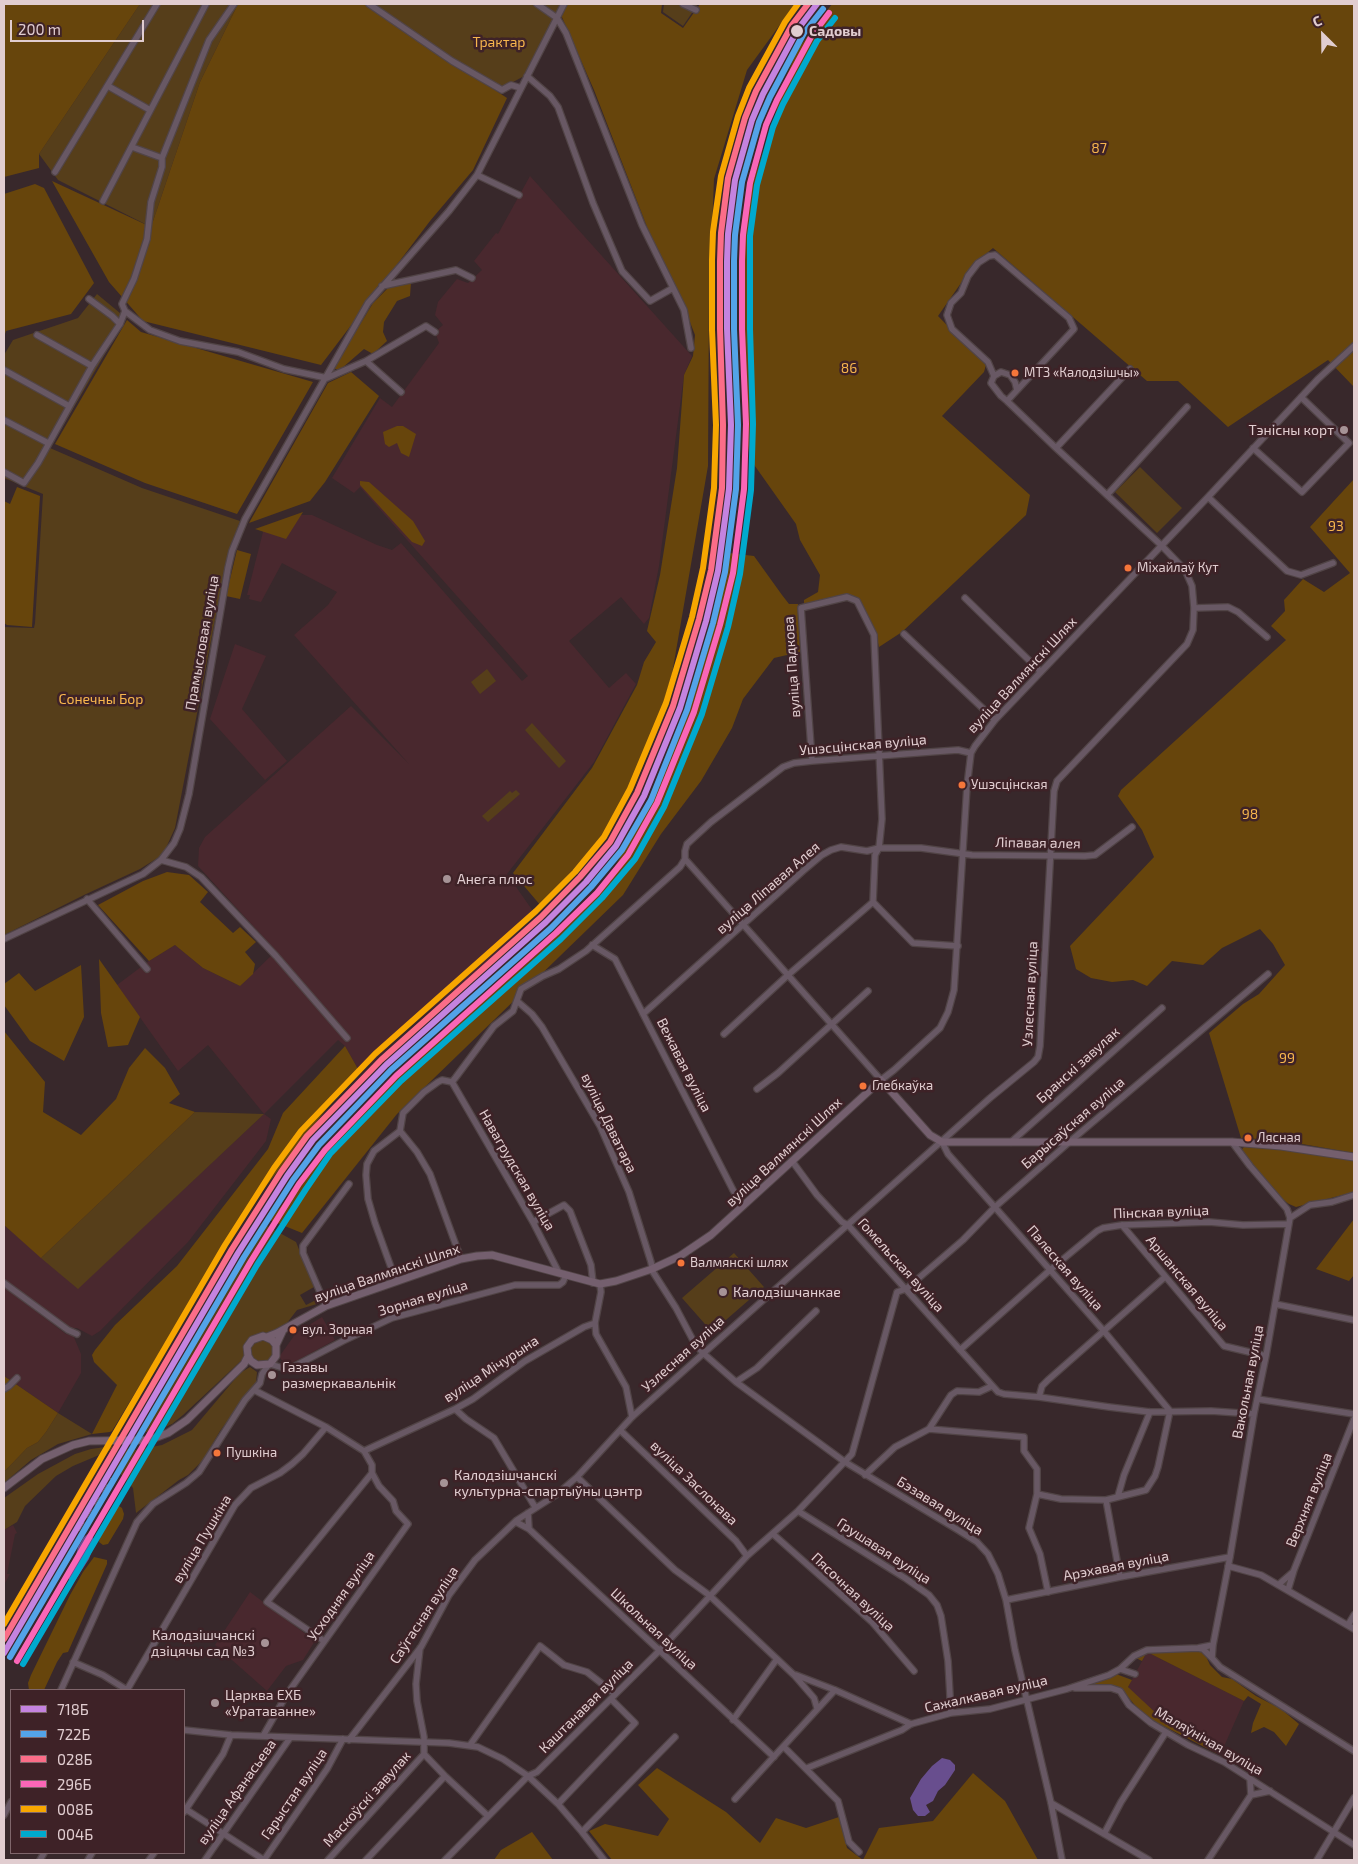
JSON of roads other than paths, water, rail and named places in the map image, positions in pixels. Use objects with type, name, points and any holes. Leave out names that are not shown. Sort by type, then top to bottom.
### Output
[{"type":"main road","points":[[881,1080],[930,1135],[942,1142],[1232,1142],[1281,1146],[1354,1158]]},
{"type":"main road","name":"вуліца Валмянскі Шлях","points":[[267,1337],[326,1306],[461,1259],[492,1255],[596,1283],[616,1281],[652,1269],[690,1250],[711,1235],[881,1080]]},
{"type":"main road","points":[[244,1364],[269,1364],[276,1356],[276,1345],[283,1329]]},
{"type":"main road","points":[[4,1488],[42,1459],[58,1451],[89,1441],[157,1438],[178,1428],[244,1364],[248,1356],[247,1347],[252,1340],[259,1336],[267,1337],[276,1345]]},
{"type":"main road","points":[[248,1356],[255,1364]]},
{"type":"street","points":[[55,172],[157,4]]},
{"type":"street","points":[[103,201],[206,4]]},
{"type":"street","points":[[234,4],[208,40],[162,158],[162,168],[151,202],[143,254],[122,304],[125,312],[150,330],[180,341],[238,352],[284,369],[327,378],[366,361],[426,326],[435,332]]},
{"type":"street","points":[[369,4],[452,60],[502,90],[511,85],[521,88]]},
{"type":"street","points":[[537,4],[557,18],[566,32],[642,225],[684,310],[691,348]]},
{"type":"street","name":"Прамысловая вуліца","points":[[4,939],[143,874],[162,860],[174,844],[189,794],[232,551],[245,519],[368,303],[478,175],[564,4]]},
{"type":"street","points":[[682,4],[696,10]]},
{"type":"street","points":[[527,76],[550,96],[558,107],[593,203],[622,271],[650,301],[673,288]]},
{"type":"street","points":[[108,86],[150,110]]},
{"type":"street","points":[[132,147],[162,158]]},
{"type":"street","points":[[478,175],[519,195]]},
{"type":"street","points":[[994,376],[988,362],[952,329],[947,315],[950,303],[961,293],[968,276],[978,263],[989,256],[996,255],[1069,318],[1073,323],[1074,329],[1007,402],[991,383],[994,376],[1001,372],[1010,375],[1015,382],[1016,390]]},
{"type":"street","points":[[382,286],[456,270],[472,278]]},
{"type":"street","points":[[89,299],[120,324]]},
{"type":"street","points":[[4,472],[24,483],[38,463],[68,406],[120,324],[125,312]]},
{"type":"street","points":[[37,335],[92,366]]},
{"type":"street","name":"вуліца Валмянскі Шлях","points":[[881,1080],[904,1062],[940,1028],[948,1012],[954,990],[964,853],[966,786],[970,753],[995,720],[1208,497],[1318,378],[1354,346]]},
{"type":"street","points":[[366,361],[401,392]]},
{"type":"street","points":[[1056,448],[1130,369]]},
{"type":"street","points":[[4,370],[68,406]]},
{"type":"street","points":[[1253,448],[1302,492],[1349,443],[1301,397]]},
{"type":"street","name":"Узлесная вуліца","points":[[632,1417],[1038,1057],[1054,791],[1057,781],[1186,644],[1193,630],[1194,608],[1190,578],[1185,570],[1161,545],[1007,402]]},
{"type":"street","points":[[1107,495],[1187,407]]},
{"type":"street","points":[[4,420],[48,444]]},
{"type":"street","points":[[1208,497],[1287,571],[1301,575],[1333,563]]},
{"type":"street","name":"вуліца Падкова","points":[[812,761],[801,608],[847,597],[857,601],[874,635],[881,756]]},
{"type":"street","points":[[965,598],[1041,672]]},
{"type":"street","points":[[1194,608],[1228,607],[1238,612],[1268,637]]},
{"type":"street","points":[[904,634],[995,720]]},
{"type":"street","name":"Ушэсцінская вуліца","points":[[452,1082],[494,1026],[513,1011],[519,992],[525,986],[559,969],[592,945],[653,892],[686,859],[685,851],[687,844],[734,804],[783,767],[794,763],[812,761],[958,750],[970,753]]},
{"type":"street","points":[[881,756],[882,819],[879,848],[874,855],[873,902],[913,943],[958,946]]},
{"type":"street","name":"Ліпавая алея","points":[[964,853],[972,855],[1095,855],[1132,827]]},
{"type":"street","name":"вуліца Ліпавая Алея","points":[[643,1014],[803,871],[827,852],[841,847],[867,850],[879,848],[921,848],[964,853]]},
{"type":"street","points":[[686,859],[881,1080]]},
{"type":"street","points":[[162,860],[186,867],[201,877],[276,956],[347,1038]]},
{"type":"street","points":[[87,899],[147,969]]},
{"type":"street","points":[[724,1034],[788,975],[873,902]]},
{"type":"street","name":"Вежавая вуліца","points":[[592,945],[616,959],[733,1190],[743,1206]]},
{"type":"street","name":"Барысаўская вуліца","points":[[897,1292],[906,1290],[963,1240],[995,1207],[1268,974]]},
{"type":"street","points":[[757,1089],[778,1073],[868,991]]},
{"type":"street","name":"вуліца Даватара","points":[[517,1001],[532,1014],[542,1027],[600,1126],[629,1192],[652,1269]]},
{"type":"street","name":"Бранскі завулак","points":[[1012,1142],[1162,1008]]},
{"type":"street","points":[[452,1082],[442,1080],[424,1092],[403,1113],[400,1131],[417,1152],[430,1174],[461,1259]]},
{"type":"street","name":"Навагрудская вуліца","points":[[452,1082],[562,1274]]},
{"type":"street","name":"Зорная вуліца","points":[[396,1281],[368,1199],[366,1175],[367,1164],[374,1151],[400,1131]]},
{"type":"street","name":"Палеская вуліца","points":[[942,1142],[948,1154],[1103,1330],[1170,1411]]},
{"type":"street","points":[[1232,1142],[1287,1209],[1289,1221],[1310,1205],[1332,1202],[1354,1195]]},
{"type":"street","name":"Гомельская вуліца","points":[[792,1161],[817,1195],[848,1226],[992,1386]]},
{"type":"street","points":[[326,1306],[303,1252],[303,1246],[349,1184]]},
{"type":"street","points":[[533,1222],[564,1205],[570,1211],[601,1292],[595,1323],[596,1334],[626,1387],[632,1417]]},
{"type":"street","name":"Пінская вуліца","points":[[960,1350],[1050,1270],[1097,1231],[1108,1226],[1209,1222],[1243,1225],[1289,1221]]},
{"type":"street","name":"Вакольная вуліца","points":[[1213,1645],[1289,1221]]},
{"type":"street","name":"Аршанская вуліца","points":[[1122,1226],[1224,1346],[1266,1356]]},
{"type":"street","name":"Бэзавая вуліца","points":[[652,1269],[695,1344],[703,1354],[736,1382],[845,1462],[977,1542],[988,1554],[994,1564],[1006,1600],[1015,1650],[1051,1803],[1062,1860]]},
{"type":"street","name":"Зорная вуліца","points":[[281,1367],[291,1368],[343,1341],[399,1316],[515,1285],[559,1285],[563,1282],[562,1274]]},
{"type":"street","points":[[1039,1396],[1042,1386],[1048,1380],[1165,1277]]},
{"type":"street","points":[[659,1651],[746,1556],[798,1511],[852,1454],[899,1282]]},
{"type":"street","points":[[4,1283],[68,1330],[77,1334]]},
{"type":"street","points":[[1275,1304],[1354,1320]]},
{"type":"street","points":[[736,1382],[757,1368],[816,1312]]},
{"type":"street","name":"вуліца Мічурына","points":[[364,1451],[455,1409],[473,1399],[525,1361],[584,1327],[595,1323]]},
{"type":"street","points":[[276,1356],[281,1367]]},
{"type":"street","points":[[255,1364],[262,1374]]},
{"type":"street","points":[[61,1689],[137,1522],[153,1504],[186,1483],[202,1468],[245,1400],[260,1383],[262,1374],[269,1364],[281,1367]]},
{"type":"street","points":[[4,1389],[17,1378]]},
{"type":"street","points":[[865,1475],[895,1447],[929,1428],[951,1395],[957,1391],[979,1392],[992,1386],[1004,1394],[1039,1396],[1150,1412],[1254,1414]]},
{"type":"street","points":[[254,1390],[326,1427],[364,1451],[372,1465],[372,1473],[267,1602],[324,1641]]},
{"type":"street","points":[[1257,1399],[1354,1414]]},
{"type":"street","points":[[455,1409],[494,1438],[535,1507]]},
{"type":"street","points":[[1036,1494],[1061,1499],[1106,1500],[1146,1490],[1155,1476],[1170,1411]]},
{"type":"street","points":[[1118,1496],[1124,1475],[1150,1412]]},
{"type":"street","name":"Саўгасная вуліца","points":[[346,1740],[421,1647],[448,1595],[475,1560],[516,1522],[577,1477],[632,1417]]},
{"type":"street","name":"Верхняя вуліца","points":[[1288,1590],[1294,1570],[1354,1419]]},
{"type":"street","name":"вуліца Пушкіна","points":[[128,1689],[236,1505],[251,1488],[280,1473],[292,1464],[326,1427]]},
{"type":"street","points":[[929,1428],[1024,1436],[1024,1451],[1037,1469],[1036,1494],[1029,1528],[1040,1554],[1048,1592]]},
{"type":"street","name":"вуліца Заслонава","points":[[621,1430],[736,1541],[746,1556]]},
{"type":"street","name":"Усходняя вуліца","points":[[263,1736],[287,1694],[408,1524],[396,1511],[393,1501],[379,1486],[372,1473]]},
{"type":"street","points":[[577,1477],[675,1570],[709,1596],[794,1674],[814,1698],[816,1708]]},
{"type":"street","points":[[1106,1500],[1120,1577]]},
{"type":"street","name":"Грушавая вуліца","points":[[798,1511],[904,1578],[937,1604],[941,1616],[948,1661],[951,1713]]},
{"type":"street","points":[[528,1513],[529,1529]]},
{"type":"street","name":"Школьная вуліца","points":[[516,1522],[529,1529],[774,1758]]},
{"type":"street","name":"Пясочная вуліца","points":[[773,1534],[872,1622],[914,1671]]},
{"type":"street","name":"Арэхавая вуліца","points":[[1006,1600],[1230,1557]]},
{"type":"street","points":[[1228,1566],[1261,1575],[1351,1627],[1354,1615]]},
{"type":"street","points":[[1278,1585],[1294,1570]]},
{"type":"street","points":[[1212,1658],[1213,1645]]},
{"type":"street","name":"Сажалкавая вуліца","points":[[807,1768],[902,1730],[911,1724],[951,1713],[990,1709],[1070,1688],[1120,1669],[1134,1656],[1147,1650],[1198,1648],[1213,1645]]},
{"type":"street","points":[[470,1745],[540,1646],[564,1664],[587,1672],[613,1696],[635,1723],[558,1804]]},
{"type":"street","points":[[421,1647],[416,1692],[424,1742],[424,1754],[488,1816]]},
{"type":"street","points":[[1198,1648],[1203,1649],[1220,1667],[1354,1751]]},
{"type":"street","name":"Каштанавая вуліца","points":[[445,1860],[528,1776],[537,1772],[659,1651]]},
{"type":"street","points":[[733,1720],[777,1659]]},
{"type":"street","points":[[73,1662],[103,1675],[125,1689]]},
{"type":"street","points":[[1120,1669],[1135,1674]]},
{"type":"street","points":[[794,1674],[911,1724]]},
{"type":"street","name":"Маляўнічая вуліца","points":[[1070,1688],[1116,1689],[1135,1711],[1166,1732],[1224,1762],[1354,1845]]},
{"type":"street","points":[[735,1799],[784,1747],[816,1708],[835,1690]]},
{"type":"street","points":[[185,1730],[231,1735],[470,1745],[497,1756],[528,1776],[558,1804],[604,1860]]},
{"type":"street","points":[[1104,1834],[1121,1802],[1166,1732]]},
{"type":"street","points":[[185,1809],[223,1754],[231,1735]]},
{"type":"street","points":[[582,1832],[675,1737]]},
{"type":"street","name":"вуліца Афанасьева","points":[[205,1860],[290,1738]]},
{"type":"street","name":"Гарыстая вуліца","points":[[264,1860],[346,1740]]},
{"type":"street","points":[[784,1747],[838,1801],[849,1842],[859,1852]]},
{"type":"street","name":"Маскоўскі завулак","points":[[328,1860],[424,1754]]},
{"type":"street","points":[[366,1860],[445,1776]]},
{"type":"street","points":[[1208,1860],[1251,1794],[1250,1778]]},
{"type":"street","points":[[1251,1794],[1270,1791]]},
{"type":"street","points":[[1317,1860],[1354,1798]]},
{"type":"street","points":[[1051,1803],[1149,1860]]},
{"type":"street","points":[[4,1815],[10,1804]]},
{"type":"street","points":[[185,1811],[264,1860]]},
{"type":"railway","points":[[79,1531],[111,1478]]},
{"type":"place","name":"Садовы","points":[[797,31]]},
{"type":"place","name":"МТЗ «Калодзішчы»","points":[[1015,373]]},
{"type":"place","name":"Тэнісны корт","points":[[1344,430]]},
{"type":"place","name":"Міхайлаў Кут","points":[[1128,568]]},
{"type":"place","name":"Ушэсцінская","points":[[962,785]]},
{"type":"place","name":"Анега плюс","points":[[447,879]]},
{"type":"place","name":"Глебкаўка","points":[[863,1086]]},
{"type":"place","name":"Лясная","points":[[1248,1138]]},
{"type":"place","name":"Валмянскі шлях","points":[[681,1263]]},
{"type":"place","name":"Калодзішчанкае","points":[[723,1292]]},
{"type":"place","name":"вул. Зорная","points":[[293,1330]]},
{"type":"place","name":"Газавы размеркавальнік","points":[[272,1375]]},
{"type":"place","name":"Пушкіна","points":[[217,1453]]},
{"type":"place","name":"Калодзішчанскі культурна-спартыўны цэнтр","points":[[444,1483]]},
{"type":"place","name":"Калодзішчанскі дзіцячы сад №3","points":[[265,1643]]},
{"type":"place","name":"Царква ЕХБ «Уратаванне»","points":[[215,1703]]},
{"type":"park label","name":"Трактар","points":[[499,42]]},
{"type":"park label","name":"87","points":[[1099,148]]},
{"type":"park label","name":"86","points":[[849,368]]},
{"type":"park label","name":"93","points":[[1336,526]]},
{"type":"park label","name":"Сонечны Бор","points":[[101,699]]},
{"type":"park label","name":"98","points":[[1250,814]]},
{"type":"park label","name":"99","points":[[1287,1058]]}]
